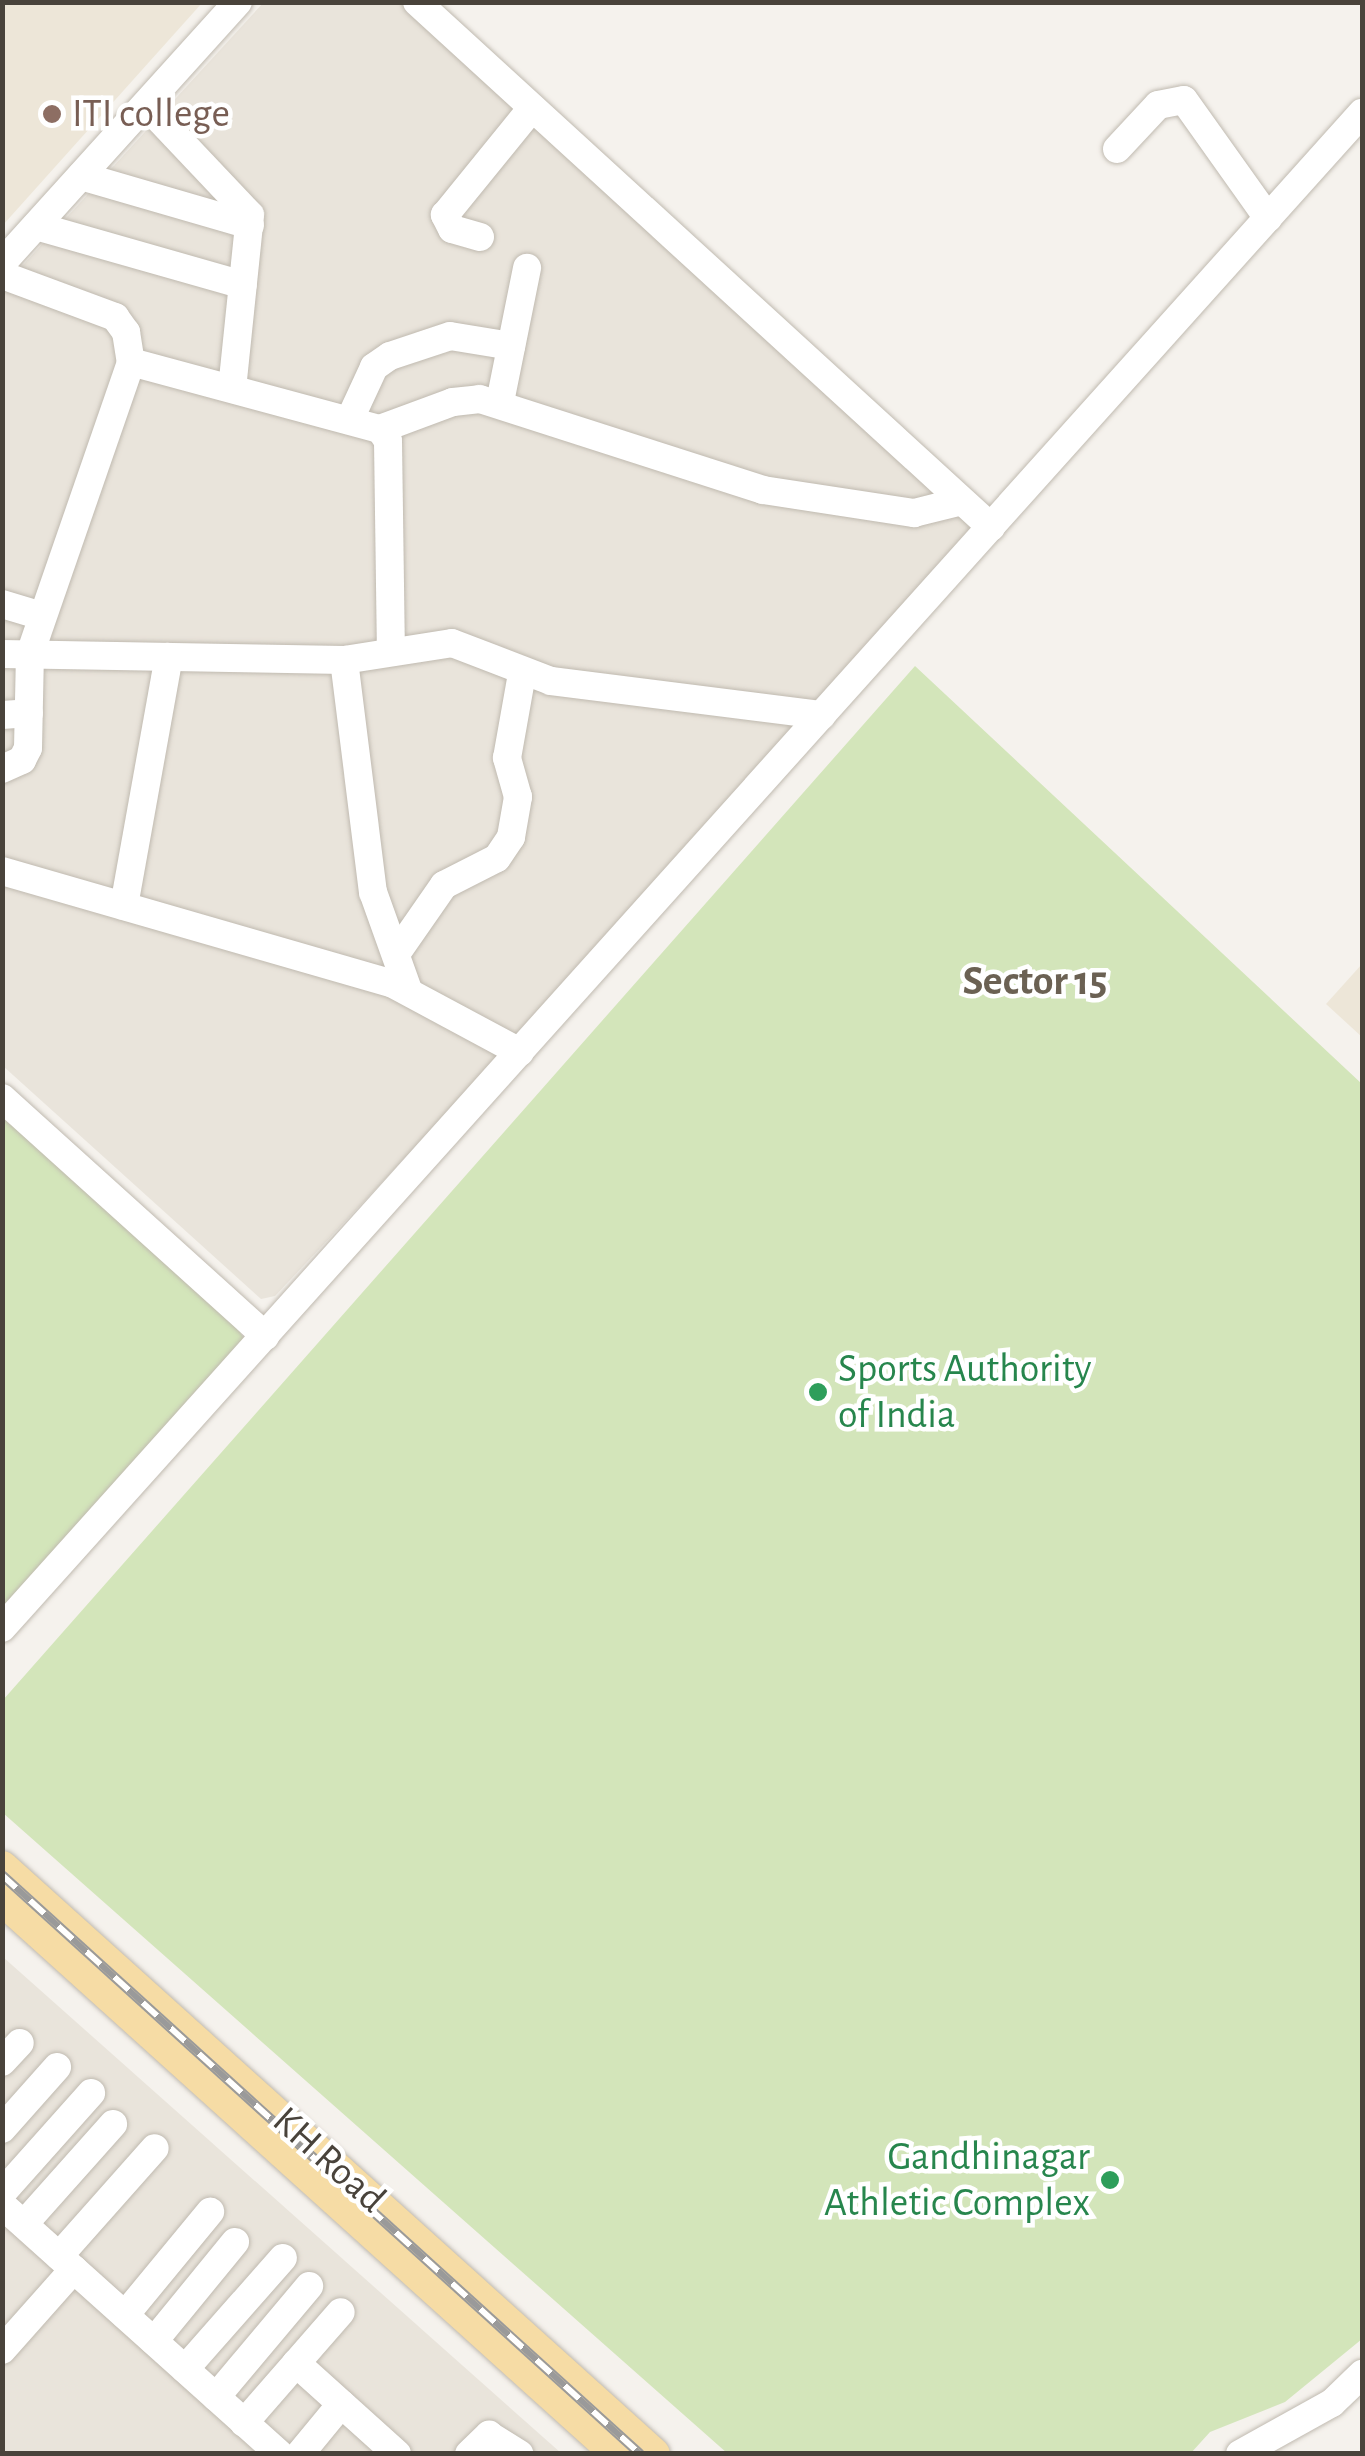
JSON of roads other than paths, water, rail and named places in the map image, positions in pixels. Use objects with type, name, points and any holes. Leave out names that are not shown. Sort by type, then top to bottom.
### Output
[{"type":"main road","name":"KH Road","points":[[2,1867],[654,2454]]},
{"type":"main road","name":"KH Road","points":[[2,1900],[617,2454]]},
{"type":"street","points":[[2,264],[238,2]]},
{"type":"street","points":[[417,2],[991,528]]},
{"type":"street","points":[[1118,149],[1158,105],[1184,100],[1268,218]]},
{"type":"street","points":[[146,105],[246,206],[250,225],[232,388]]},
{"type":"street","points":[[480,237],[452,229],[445,215],[532,108]]},
{"type":"street","points":[[2,1628],[1362,113]]},
{"type":"street","points":[[81,176],[250,225]]},
{"type":"street","points":[[36,226],[243,285]]},
{"type":"street","points":[[500,402],[527,268]]},
{"type":"street","points":[[2,275],[115,318],[126,332],[131,362],[42,616],[16,654],[16,714],[28,748],[22,760],[2,769]]},
{"type":"street","points":[[350,419],[374,367],[390,356],[450,336],[512,346]]},
{"type":"street","points":[[131,362],[380,429],[453,402],[500,402],[736,485],[899,512],[962,501]]},
{"type":"street","points":[[380,429],[388,442],[391,650]]},
{"type":"street","points":[[2,604],[42,616]]},
{"type":"street","points":[[16,654],[344,660],[452,642],[522,674],[822,715]]},
{"type":"street","points":[[124,906],[169,657]]},
{"type":"street","points":[[344,660],[366,858],[408,990]]},
{"type":"street","points":[[396,954],[444,886],[497,858],[511,837],[518,798],[506,758],[522,674]]},
{"type":"street","points":[[2,872],[408,990],[520,1052]]},
{"type":"street","points":[[2,1098],[265,1336]]},
{"type":"street","points":[[2,2129],[57,2067]]},
{"type":"street","points":[[2,2193],[92,2093]]},
{"type":"street","points":[[24,2224],[113,2124]]},
{"type":"street","points":[[5,2341],[156,2148]]},
{"type":"street","points":[[2,2205],[280,2454]]},
{"type":"street","points":[[125,2315],[210,2212]]},
{"type":"street","points":[[154,2341],[235,2242]]},
{"type":"street","points":[[184,2369],[283,2258]]},
{"type":"street","points":[[216,2397],[309,2286]]},
{"type":"street","points":[[244,2422],[341,2312]]},
{"type":"street","points":[[296,2364],[397,2454]]},
{"type":"street","points":[[1240,2454],[1332,2403],[1362,2374]]},
{"type":"street","points":[[300,2454],[341,2404]]},
{"type":"street","points":[[469,2454],[489,2435],[519,2454]]},
{"type":"railway","points":[[2,1875],[640,2454]]},
{"type":"place","name":"ITI college","points":[[52,114]]},
{"type":"place","name":"Sports Authority of India","points":[[818,1392]]},
{"type":"place","name":"Gandhinagar Athletic Complex","points":[[1110,2180]]},
{"type":"district","name":"Sector 15","points":[[1035,981]]}]
